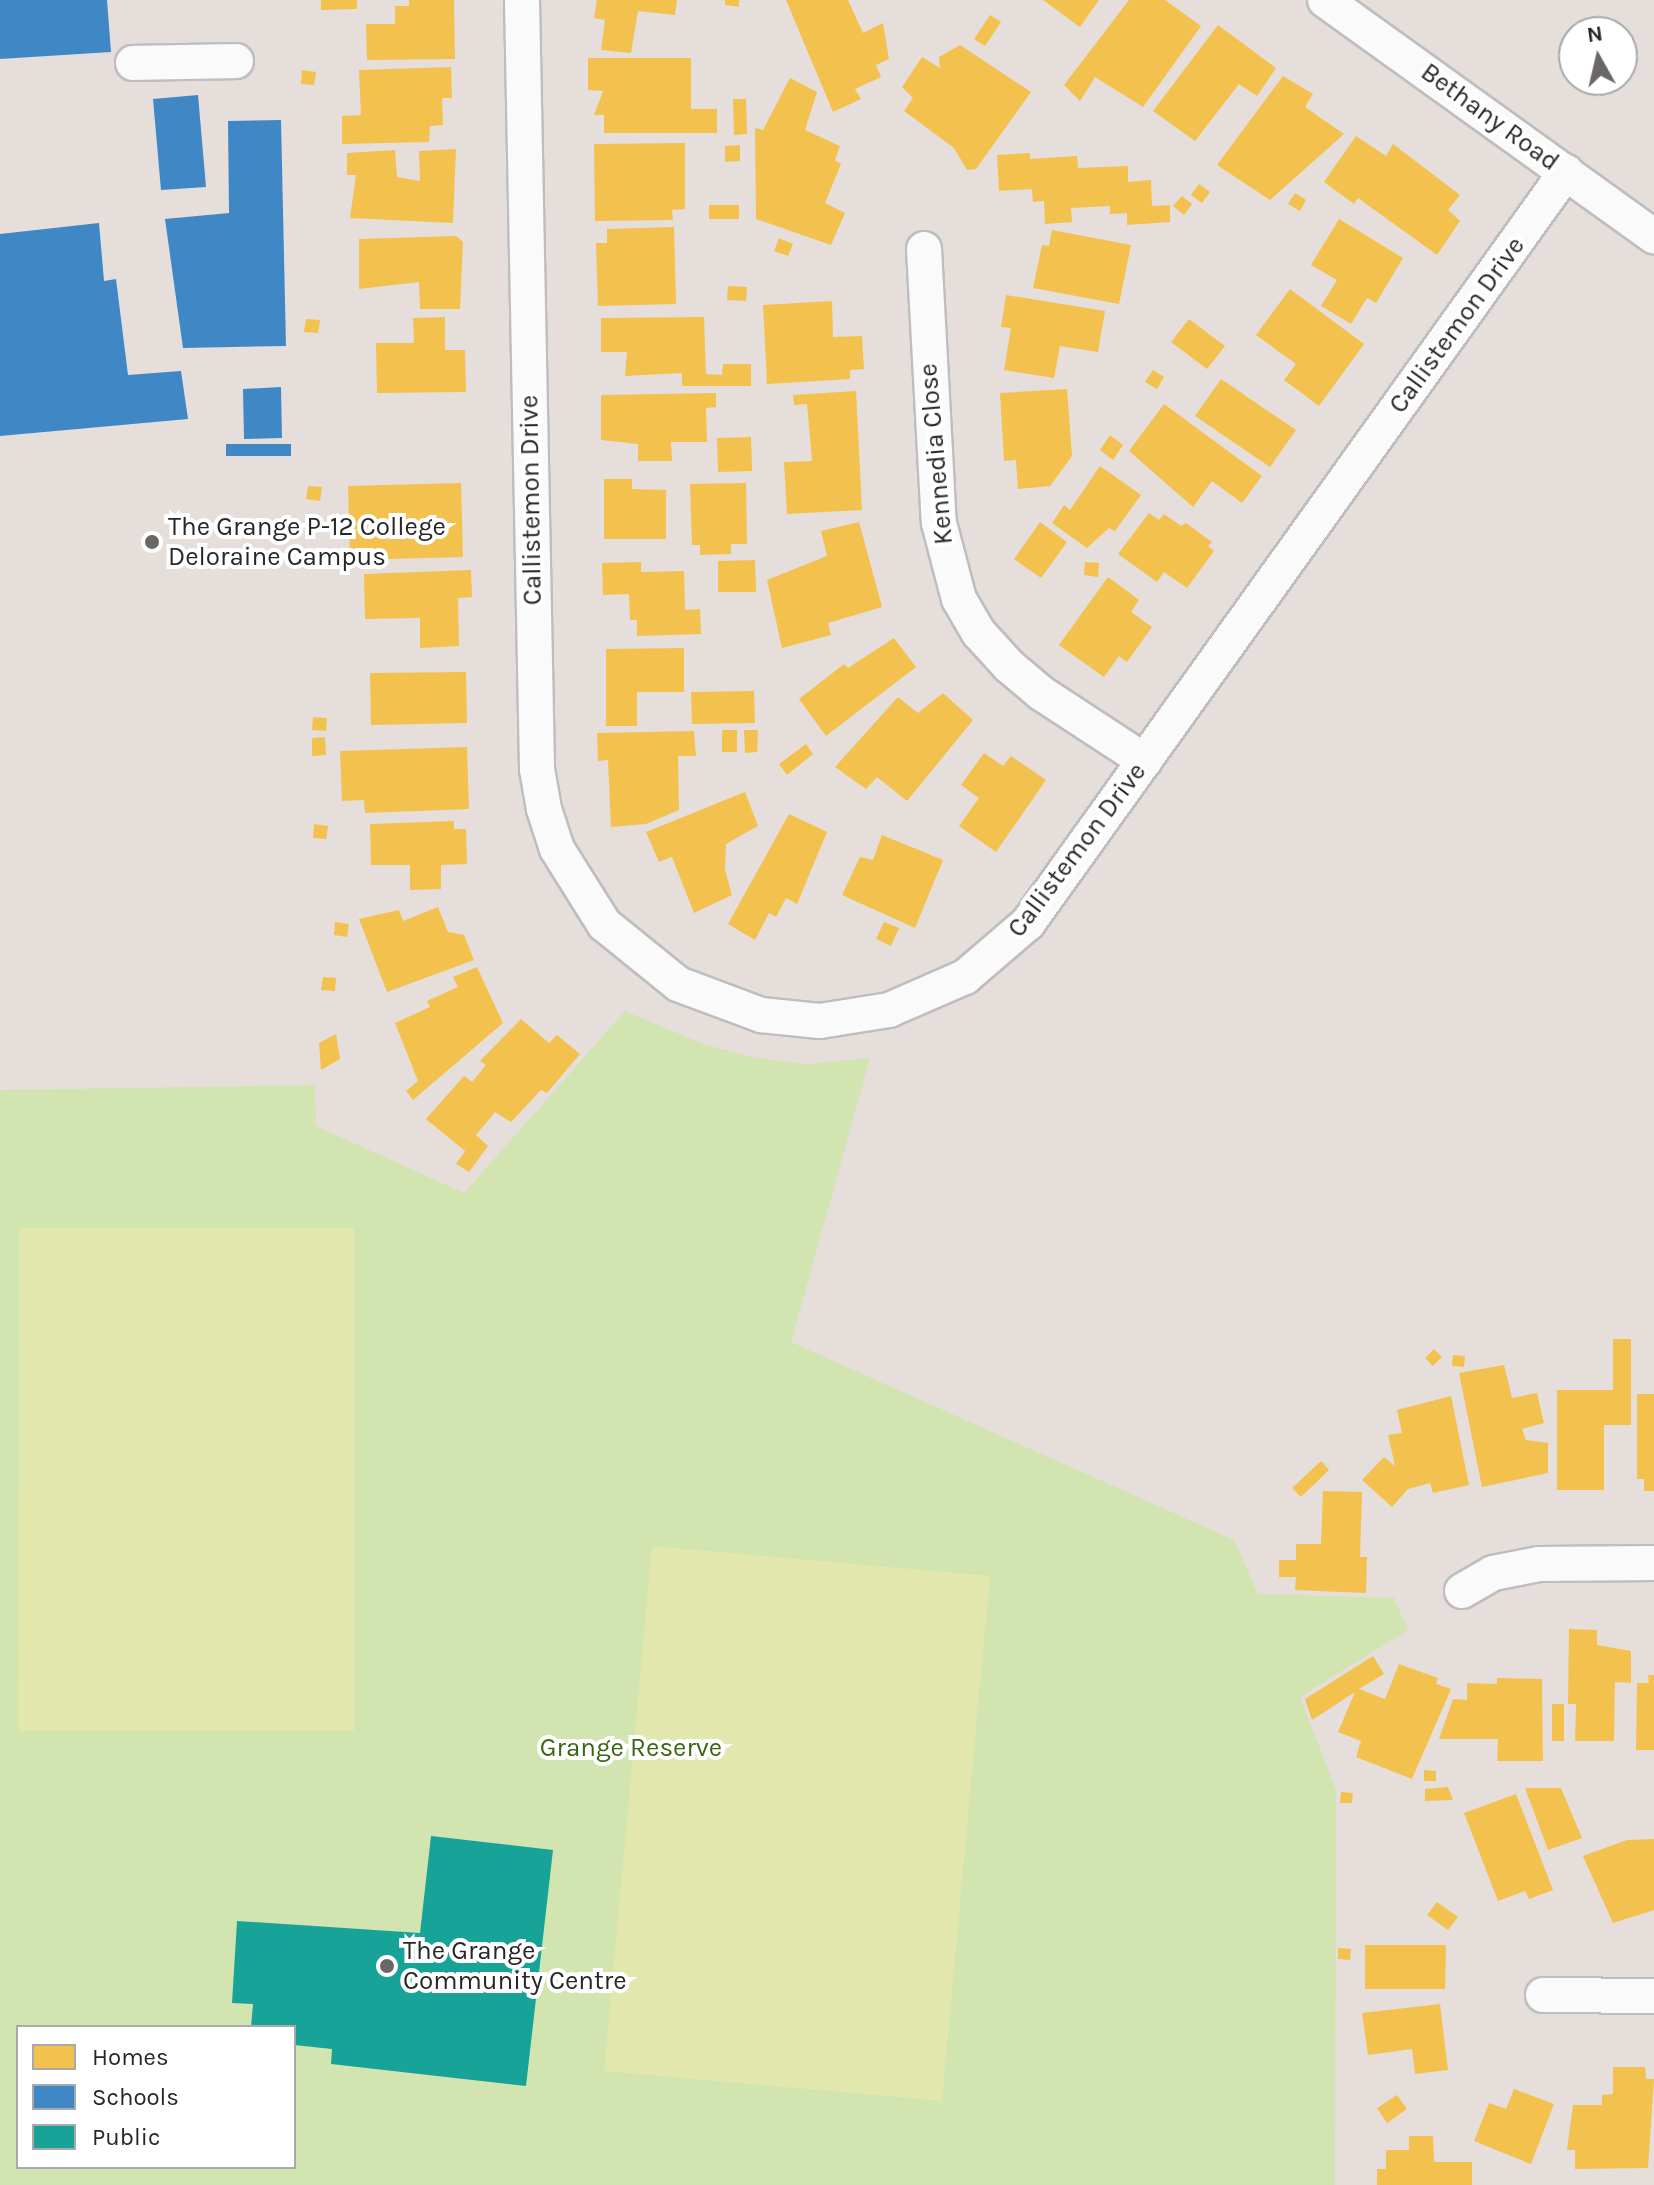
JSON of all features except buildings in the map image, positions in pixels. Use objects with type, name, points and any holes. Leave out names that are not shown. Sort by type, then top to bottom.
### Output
[{"type":"street","name":"Callistemon Drive","points":[[522,0],[537,769],[557,849],[604,924],[678,984],[725,1005],[761,1015],[820,1021],[889,1010],[965,977],[1028,923],[1566,172]]},
{"type":"street","name":"Bethany Road","points":[[1325,0],[1654,236]]},
{"type":"street","points":[[133,63],[236,61]]},
{"type":"street","name":"Kennedia Close","points":[[924,249],[938,510],[959,599],[979,633],[1009,666],[1041,693],[1145,761]]},
{"type":"street","points":[[1462,1591],[1493,1573],[1539,1564],[1654,1563]]},
{"type":"street","points":[[1543,1995],[1654,1996]]},
{"type":"green space","name":"Grange Reserve","points":[[625,1011],[703,1044],[756,1058],[807,1064],[870,1058],[791,1342],[1234,1540],[1258,1594],[1394,1598],[1408,1630],[1300,1697],[1336,1790],[1335,2185],[0,2185],[0,1090],[315,1085],[316,1126],[464,1193]]},
{"type":"green space","points":[[19,1228],[354,1228],[354,1731],[18,1731]]},
{"type":"green space","points":[[652,1546],[990,1576],[942,2101],[604,2071]]},
{"type":"place","name":"The Grange P-12 College Deloraine Campus","points":[[152,542]]},
{"type":"place","name":"The Grange Community Centre","points":[[387,1966]]}]
